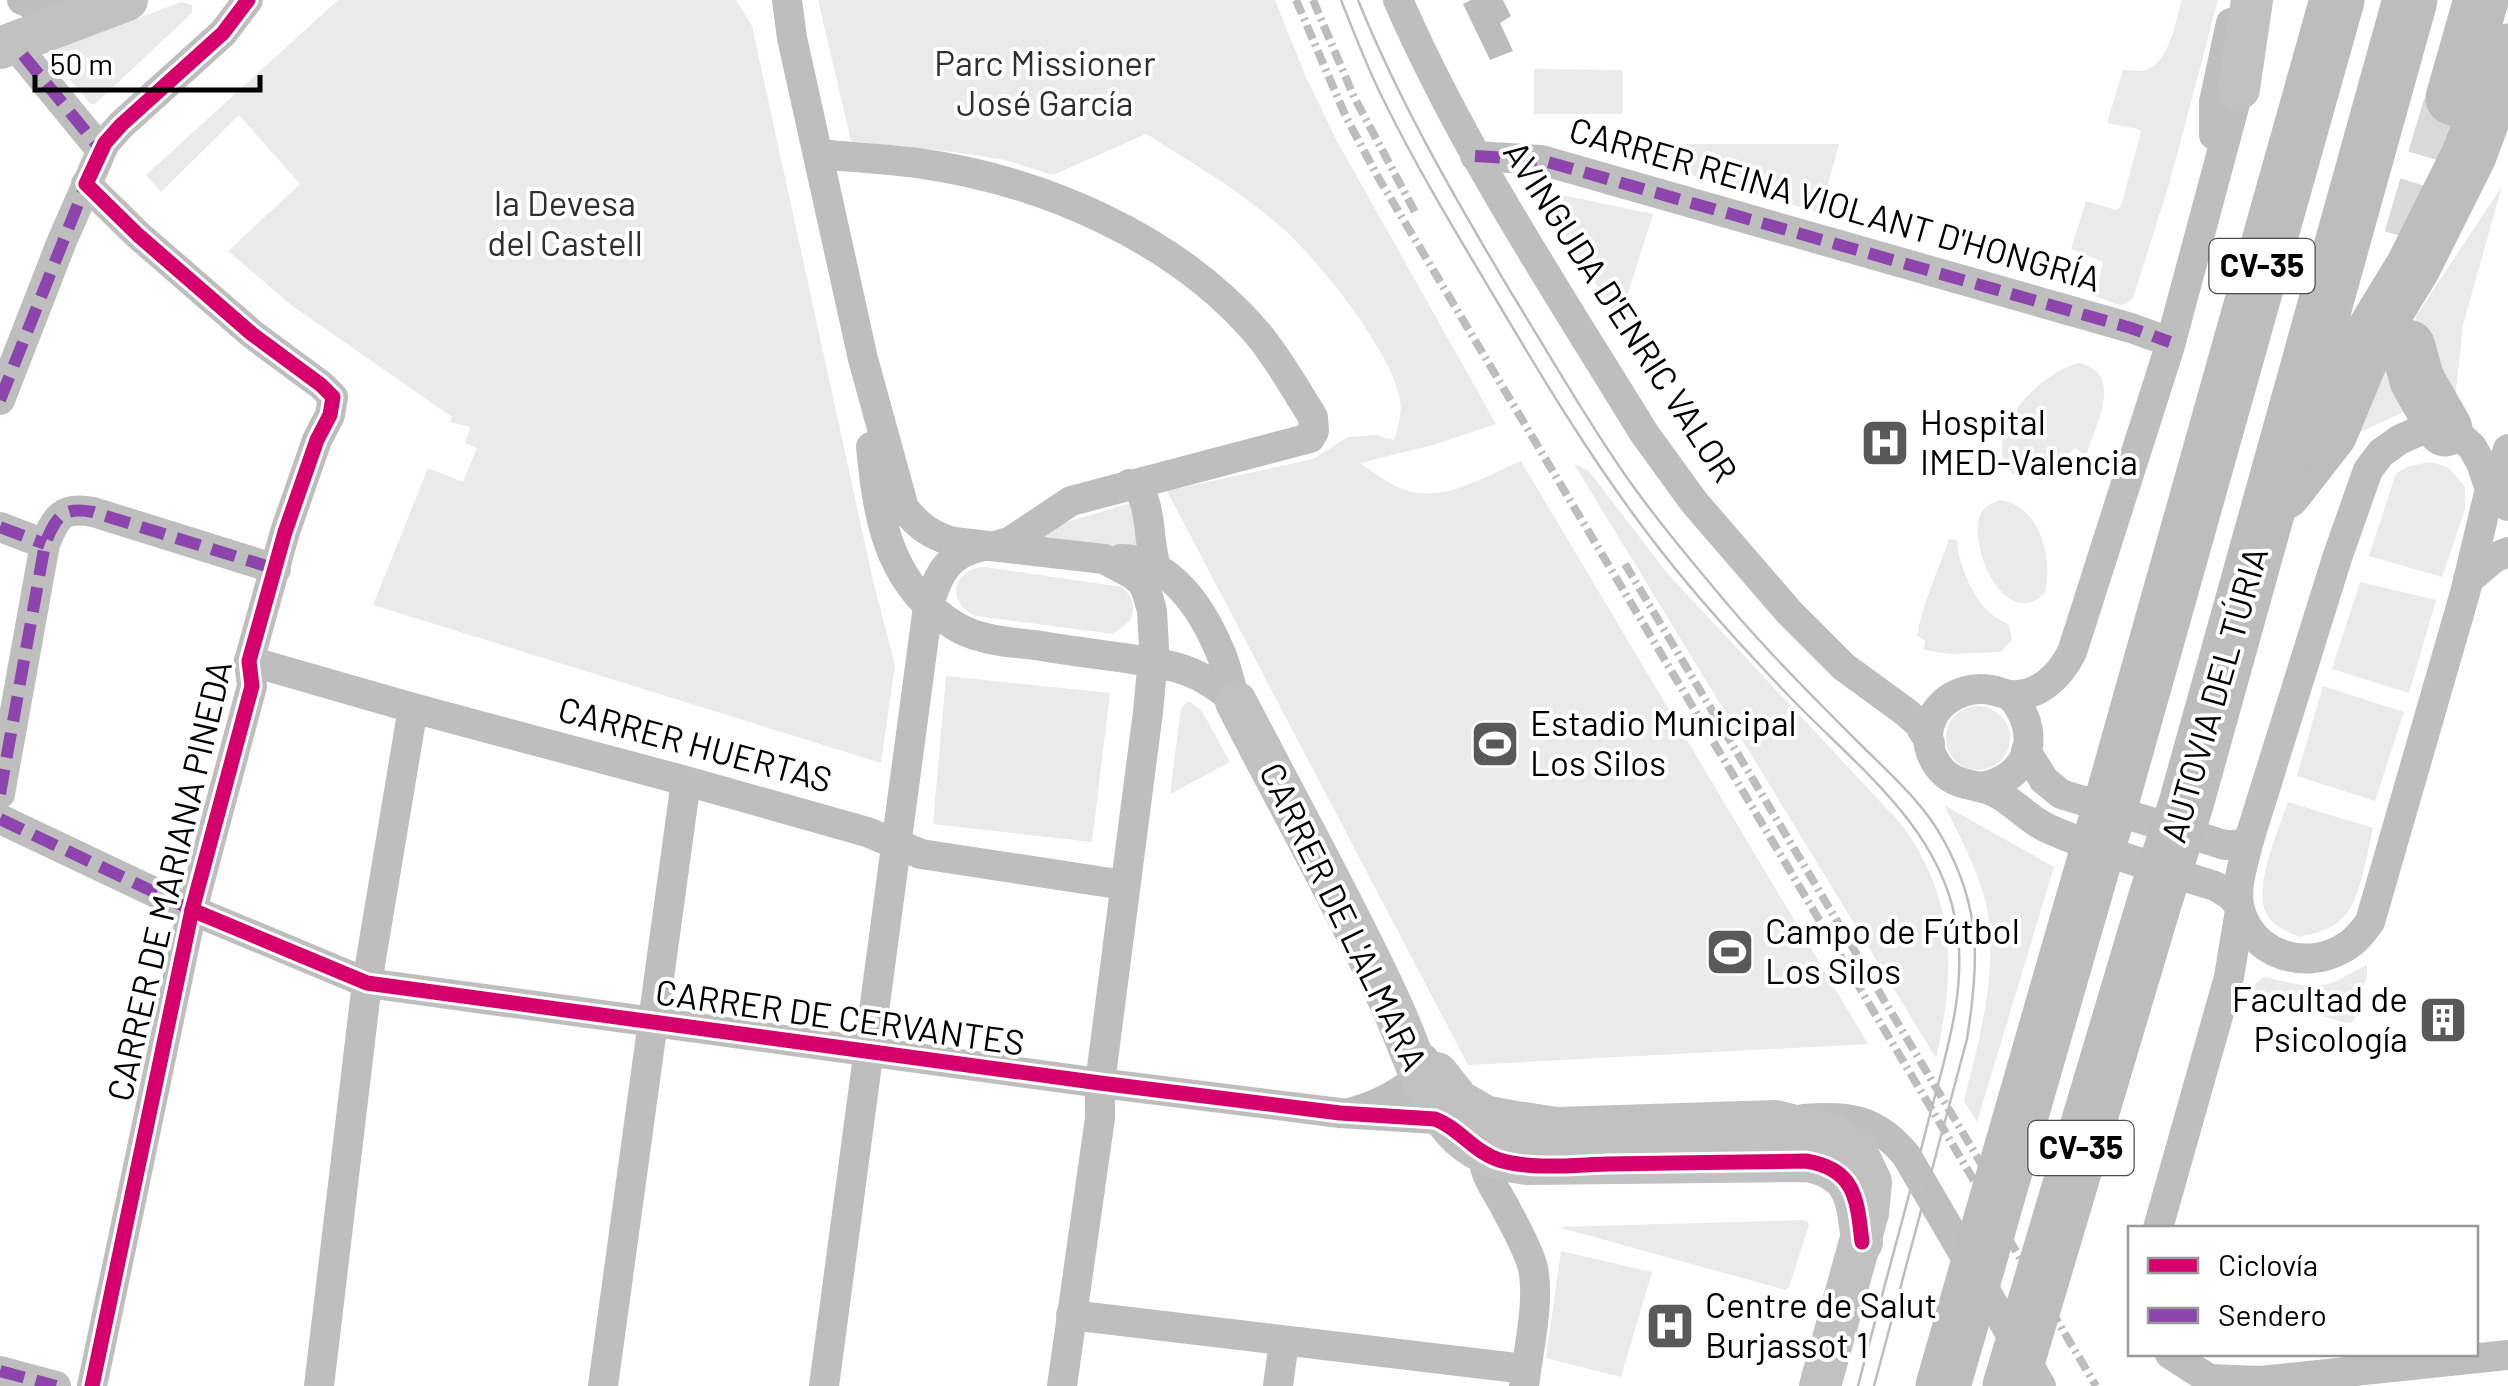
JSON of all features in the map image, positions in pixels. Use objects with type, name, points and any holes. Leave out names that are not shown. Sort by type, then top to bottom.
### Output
[{"type":"highway","points":[[2186,532],[2232,260],[2302,0]]},
{"type":"highway","name":"AUTOVIA DEL TÚRIA","points":[[1943,1386],[2337,0]]},
{"type":"highway","name":"AUTOVIA DEL TÚRIA","points":[[2010,1386],[2186,804],[2410,0]]},
{"type":"highway","points":[[2453,98],[2481,0]]},
{"type":"highway","points":[[2267,514],[2330,434],[2369,339],[2412,266],[2469,154],[2508,51]]},
{"type":"highway","points":[[2408,347],[2417,380],[2445,429]]},
{"type":"street","points":[[22,0],[38,7],[63,4]]},
{"type":"street","points":[[101,150],[12,51],[127,0]]},
{"type":"street","points":[[774,0],[792,38]]},
{"type":"street","points":[[787,0],[863,359],[904,508],[915,523],[936,537],[954,542],[1129,559],[1156,567]]},
{"type":"street","name":"AVINGUDA D'ENRIC VALOR","points":[[1398,0],[1424,59],[1476,156],[1669,469],[1737,553],[1827,652],[1907,713],[1930,743]]},
{"type":"street","points":[[2218,165],[2214,102],[2235,0]]},
{"type":"street","points":[[2238,89],[2252,0]]},
{"type":"street","points":[[2263,0],[2170,342],[2072,652],[2054,679],[2020,696],[1987,688],[1954,693],[1934,713],[1930,743],[1938,766],[1949,777],[2002,797],[2050,830],[2215,886],[2230,895],[2250,931],[2276,954]]},
{"type":"street","points":[[0,26],[63,4]]},
{"type":"street","points":[[0,400],[101,150],[121,125],[223,33],[240,6]]},
{"type":"street","points":[[818,154],[918,163],[1000,182],[1076,204],[1122,229],[1197,276],[1246,321],[1313,417],[1314,431],[1310,438],[1071,501],[1010,542],[960,553],[936,584],[929,606],[824,1386]]},
{"type":"street","name":"CARRER REINA VIOLANT D'HONGRÍA","points":[[1476,156],[1540,160],[2170,342]]},
{"type":"street","name":"CARRER DE MARIANA PINEDA","points":[[86,184],[252,334],[332,397],[330,415],[317,440],[285,532],[249,660],[252,686],[192,910],[92,1386]]},
{"type":"street","points":[[863,359],[876,490],[886,537],[910,589],[929,606]]},
{"type":"street","points":[[2159,1226],[2229,977],[2249,840],[2336,558],[2368,470],[2381,452],[2399,440],[2421,430],[2445,429],[2472,447],[2499,497]]},
{"type":"street","points":[[2229,977],[2255,960],[2276,954],[2306,960],[2341,950],[2358,938],[2370,922],[2468,580],[2499,497],[2508,449]]},
{"type":"street","points":[[1128,484],[1136,486],[1145,500],[1156,567]]},
{"type":"street","points":[[0,794],[45,544],[54,522],[64,513],[79,509],[276,569]]},
{"type":"street","points":[[0,527],[45,544]]},
{"type":"street","points":[[2468,580],[2494,558],[2508,552]]},
{"type":"street","points":[[1062,1386],[1100,1118],[1100,1083],[1153,663],[1152,611],[1142,583],[1104,559]]},
{"type":"street","name":"CARRER DE L'ALMARA","points":[[1156,567],[1189,596],[1202,614],[1220,651],[1236,702],[1422,1062],[1440,1109],[1475,1153]]},
{"type":"street","name":"CARRER DE L'ALMARA","points":[[929,606],[944,620],[982,637],[1192,671],[1236,702]]},
{"type":"street","name":"CARRER HUERTAS","points":[[249,660],[867,832],[934,857],[1124,885]]},
{"type":"street","name":"AVINGUDA D'ENRIC VALOR","points":[[1861,678],[1942,704]]},
{"type":"street","points":[[1978,787],[2007,778],[2026,752],[2028,728],[2010,695]]},
{"type":"street","points":[[318,1386],[367,984],[412,708]]},
{"type":"street","points":[[2026,752],[2044,780],[2061,794],[2225,845],[2249,840]]},
{"type":"street","points":[[603,1386],[686,780]]},
{"type":"street","name":"CARRER DE CERVANTES","points":[[0,819],[192,910],[367,984],[1100,1083],[1340,1113],[1435,1119],[1475,1153]]},
{"type":"street","points":[[1340,1113],[1371,1106],[1396,1093],[1416,1079],[1422,1062],[1449,1090],[1485,1116],[1556,1128],[1832,1117],[1862,1121],[1893,1140],[1906,1155],[2041,1386]]},
{"type":"street","points":[[1776,1122],[1831,1135],[1857,1153],[1870,1182],[1862,1242],[1820,1386]]},
{"type":"street","points":[[1475,1153],[1495,1142],[1556,1128]]},
{"type":"street","points":[[1072,1315],[1284,1341],[1525,1378],[1535,1288],[1532,1265],[1475,1153]]},
{"type":"street","points":[[1475,1153],[1527,1164],[1825,1164],[1843,1176],[1857,1199],[1862,1242]]},
{"type":"street","points":[[1278,1386],[1284,1341]]},
{"type":"street","points":[[2173,1356],[2209,1379],[2260,1381],[2508,1355]]},
{"type":"street","points":[[0,1370],[56,1386]]},
{"type":"green space","name":"la Devesa del Castell","points":[[338,0],[736,0],[752,26],[874,585],[895,665],[881,763],[373,605],[428,468],[463,482],[477,448],[465,443],[470,427],[450,422],[452,417],[291,305],[228,251],[300,184],[239,115],[161,192],[146,175]]},
{"type":"green space","name":"Estadio Municipal Los Silos","points":[[818,0],[1275,0],[1337,141],[1496,424],[1360,463],[1400,488],[1431,493],[1462,487],[1521,461],[1868,1044],[1468,1065],[1167,491],[1313,459],[1348,437],[1376,435],[1394,440],[1400,401],[1381,353],[1331,281],[1280,226],[1232,189],[1146,134],[1053,175],[1005,160],[851,141]]},
{"type":"green space","points":[[2182,0],[2218,0],[2170,181],[2133,298],[2119,305],[2095,296],[2103,262],[2071,249],[2086,201],[2116,210],[2121,206],[2141,132],[2107,123],[2123,70],[2141,71],[2158,61],[2169,43]]},
{"type":"green space","points":[[181,2],[192,5],[192,13],[95,104],[90,104],[49,54],[51,51]]},
{"type":"green space","points":[[1534,69],[1623,70],[1623,114],[1534,114]]},
{"type":"green space","points":[[1587,144],[1839,144],[1820,213]]},
{"type":"green space","points":[[2502,186],[2463,325],[2455,400],[2418,345],[2416,316]]},
{"type":"green space","points":[[1542,191],[1653,214],[1621,315],[1615,315]]},
{"type":"green space","points":[[2388,359],[2408,410],[2358,433]]},
{"type":"green space","points":[[2078,363],[2092,368],[2101,377],[2104,388],[2100,416],[2086,456],[2075,448],[2058,462],[2034,473],[2013,473],[2002,453],[2003,439],[2016,411],[2038,386]]},
{"type":"green space","points":[[2430,462],[2448,467],[2465,487],[2465,509],[2442,577],[2369,556],[2396,473]]},
{"type":"green space","points":[[1574,464],[1588,470],[1668,574],[1902,825],[1920,853],[1942,909],[1947,937],[1947,995],[1936,1058]]},
{"type":"green space","points":[[2000,500],[2025,512],[2041,536],[2047,565],[2045,593],[2030,602],[2016,602],[2003,594],[1984,563],[1979,545],[1981,513]]},
{"type":"green space","points":[[1132,503],[1140,551],[1036,537],[1035,531]]},
{"type":"green space","points":[[1949,539],[1957,540],[1964,571],[1980,602],[2009,625],[2012,640],[2001,652],[1950,654],[1924,650],[1925,640],[1917,636]]},
{"type":"green space","points":[[985,567],[1122,587],[1132,602],[1131,620],[1113,634],[976,616],[960,603],[956,587],[965,573]]},
{"type":"green space","points":[[2360,582],[2436,600],[2409,693],[2332,669]]},
{"type":"green space","points":[[946,676],[1110,693],[1092,842],[933,824]]},
{"type":"green space","points":[[2323,686],[2404,712],[2375,801],[2297,776]]},
{"type":"green space","points":[[1187,702],[1202,711],[1230,762],[1170,794],[1181,708]]},
{"type":"green space","points":[[1978,706],[2000,716],[2010,738],[2000,760],[1978,770],[1956,760],[1946,738],[1956,716]]},
{"type":"green space","points":[[2288,802],[2373,828],[2349,910],[2323,931],[2300,937],[2272,922],[2263,902],[2269,858]]},
{"type":"green space","points":[[1944,805],[2054,867],[1977,1122],[1964,1101],[1988,985],[1988,914],[1976,874]]},
{"type":"green space","points":[[2367,965],[2354,1021],[2346,1023],[2253,995],[2255,984],[2263,977],[2315,986]]},
{"type":"green space","points":[[1803,1220],[1809,1225],[1785,1290],[1558,1227]]},
{"type":"green space","points":[[1561,1251],[1652,1272],[1621,1377],[1546,1358]]},
{"type":"shaded area","points":[[1471,0],[1503,0],[1511,16],[1500,23],[1513,51],[1490,60],[1463,4]]},
{"type":"tunnel","points":[[2411,239],[2453,98]]},
{"type":"tram line","points":[[1341,0],[1379,91],[1424,177],[1607,477],[1716,617],[1889,797],[1930,853],[1945,884],[1959,945],[1957,998],[1940,1078],[1858,1386]]},
{"type":"tram line","points":[[1358,0],[1391,75],[1447,183],[1621,469],[1745,624],[1916,801],[1944,841],[1965,890],[1975,962],[1967,1039],[1874,1386]]},
{"type":"railway","points":[[1296,0],[1346,117],[1378,177],[2096,1386]]},
{"type":"railway","points":[[1313,0],[1354,97],[1415,212]]},
{"type":"railway","points":[[1625,564],[1995,1187]]},
{"type":"marked path","points":[[23,55],[101,150]]},
{"type":"marked path","points":[[1475,156],[1541,160],[2170,342]]},
{"type":"marked path","points":[[0,400],[86,184]]},
{"type":"marked path","points":[[0,794],[45,544],[62,516],[74,511],[93,512],[276,569]]},
{"type":"marked path","points":[[0,527],[45,544]]},
{"type":"marked path","points":[[0,819],[192,910]]},
{"type":"marked path","points":[[0,1371],[56,1386]]},
{"type":"cycle path","points":[[92,1386],[192,910],[252,686],[249,661],[285,532],[317,440],[330,415],[333,397],[252,334],[86,184],[105,143],[223,33],[248,0]]},
{"type":"cycle path","points":[[192,910],[367,983],[1100,1083],[1340,1113],[1435,1119],[1490,1156],[1512,1163],[1553,1166],[1806,1161],[1835,1171],[1851,1189],[1862,1242]]},
{"type":"place","name":"Hospital IMED-Valencia","points":[[1885,443]]},
{"type":"place","name":"Estadio Municipal Los Silos","points":[[1495,744]]},
{"type":"place","name":"Campo de Fútbol Los Silos","points":[[1730,952]]},
{"type":"place","name":"Facultad de Psicología","points":[[2443,1020]]},
{"type":"place","name":"Centre de Salut Burjassot 1","points":[[1670,1326]]},
{"type":"park label","name":"Parc Missioner José García","points":[[1045,84]]}]
